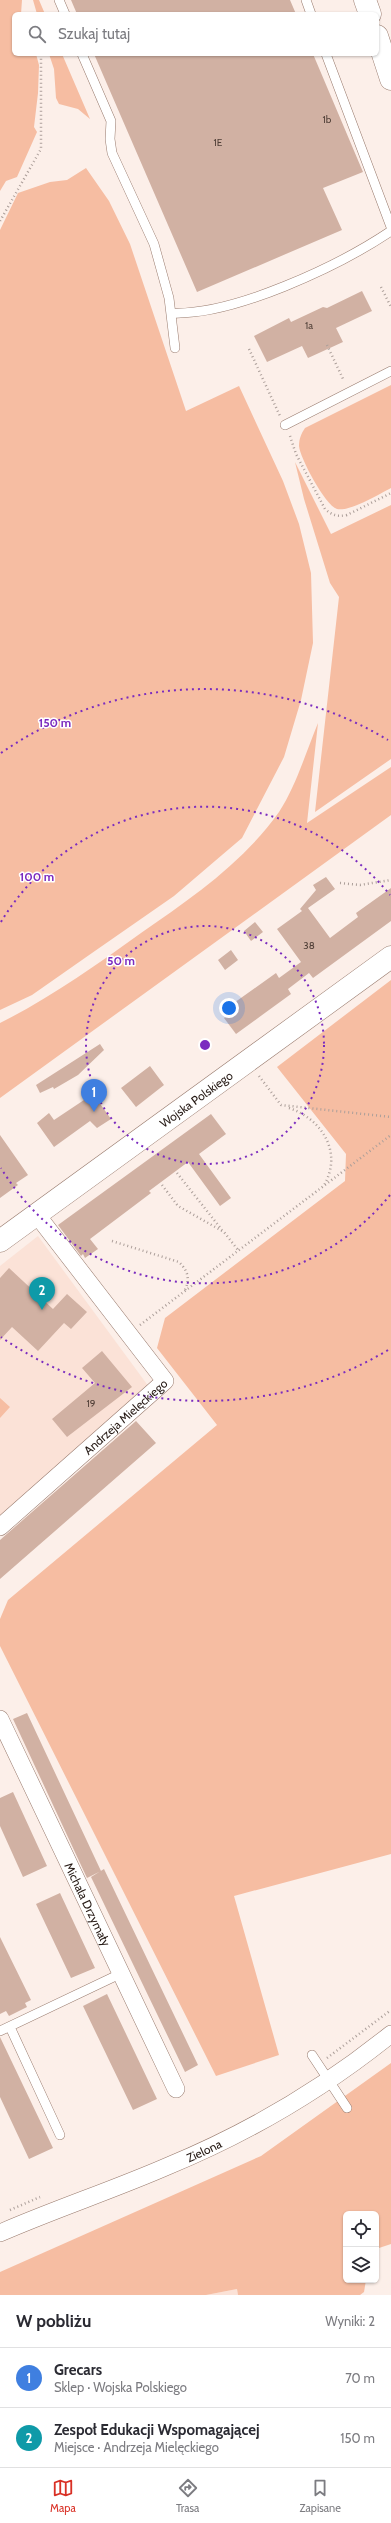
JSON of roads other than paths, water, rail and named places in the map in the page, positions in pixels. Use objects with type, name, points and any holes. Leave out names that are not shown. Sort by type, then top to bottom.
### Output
[{"type":"street","points":[[365,0],[369,12]]},
{"type":"street","points":[[379,42],[391,79]]},
{"type":"street","name":"Wojska Polskiego","points":[[0,1241],[391,957]]},
{"type":"street","name":"Andrzeja Mielęckiego","points":[[0,1527],[165,1381],[37,1215]]},
{"type":"street","name":"Michała Drzymały","points":[[0,1719],[176,2089]]},
{"type":"street","name":"Zielona","points":[[0,2233],[217,2145],[277,2112],[329,2080],[391,2034]]},
{"type":"lane","points":[[59,0],[64,12]]},
{"type":"lane","points":[[306,0],[310,12]]},
{"type":"lane","points":[[83,56],[111,121],[110,139],[112,153],[154,244],[171,314],[175,348]]},
{"type":"lane","points":[[327,56],[391,227]]},
{"type":"lane","points":[[171,314],[212,310],[255,297],[350,257],[391,231]]},
{"type":"lane","points":[[285,425],[391,371]]},
{"type":"lane","points":[[0,2031],[122,1973]]},
{"type":"lane","points":[[10,2027],[60,2135]]},
{"type":"lane","points":[[312,2055],[347,2108]]},
{"type":"place","name":"Grecars","points":[[94,1112]]},
{"type":"place","name":"Zespoł Edukacji Wspomagającej","points":[[42,1310]]}]
